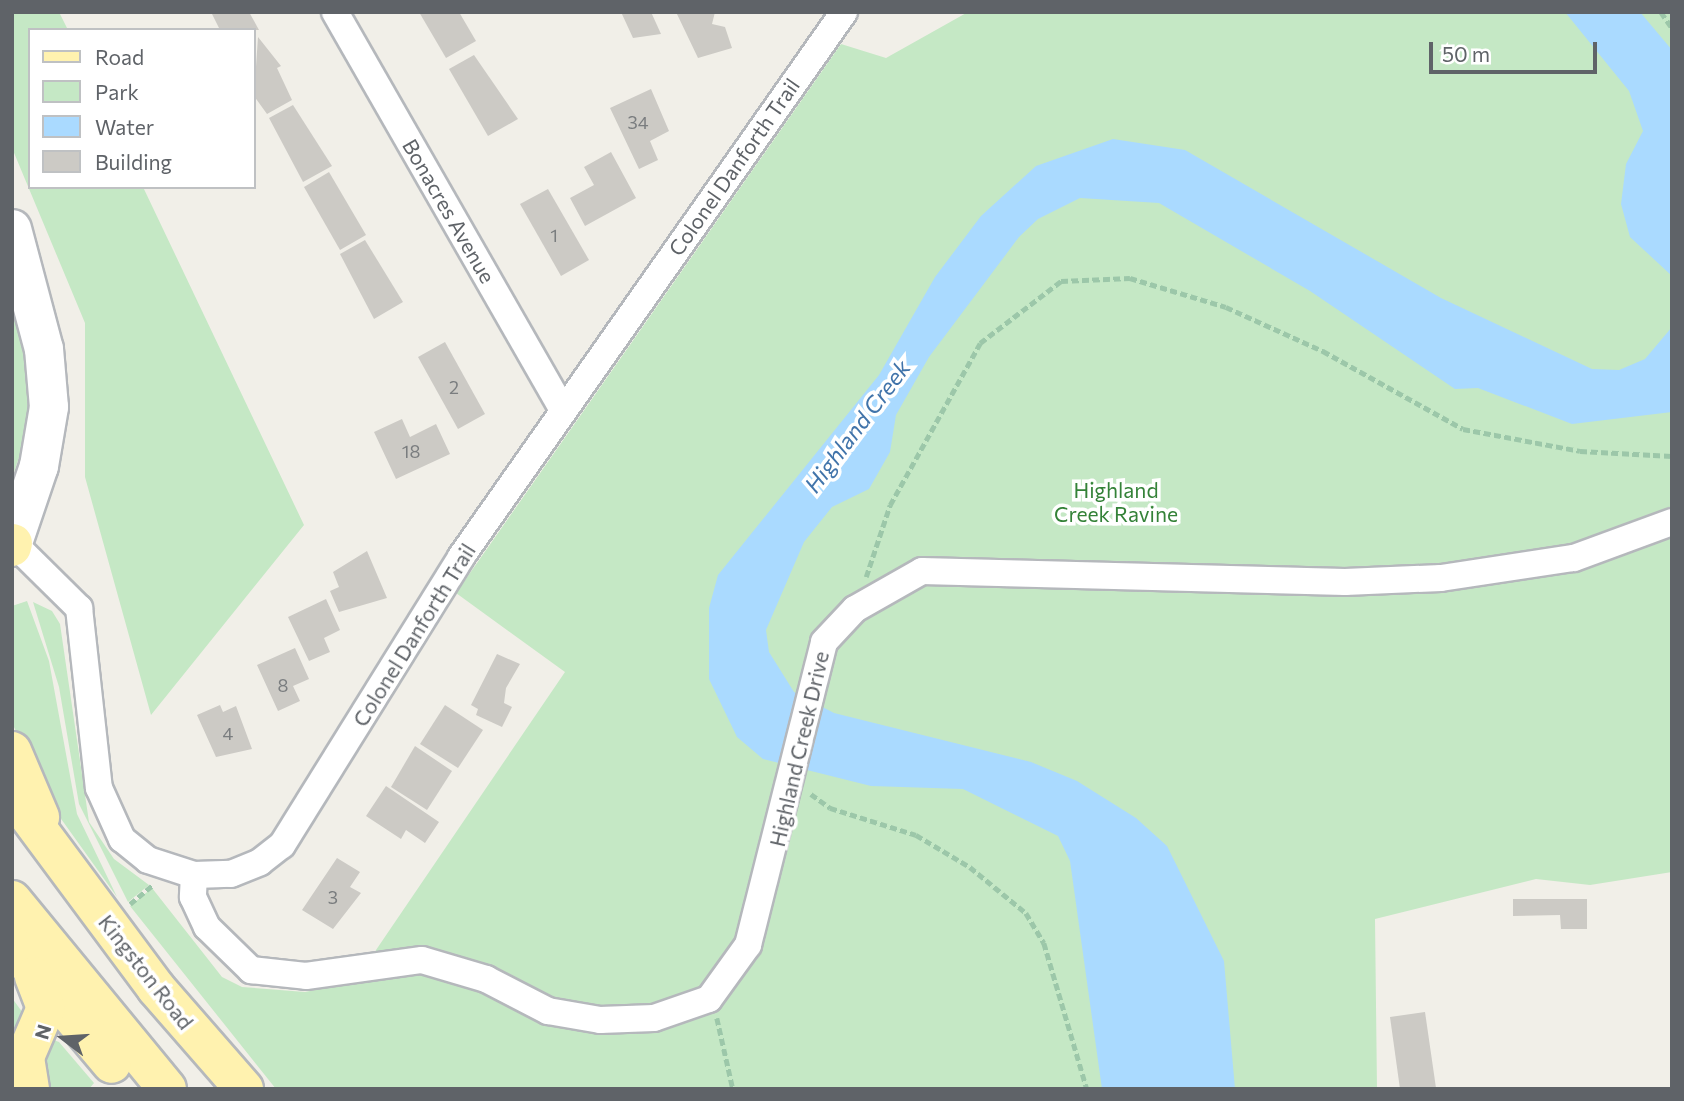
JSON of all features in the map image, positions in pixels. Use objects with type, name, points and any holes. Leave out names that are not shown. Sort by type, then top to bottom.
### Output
[{"type":"main road","points":[[12,751],[54,851]]},
{"type":"main road","points":[[12,794],[54,851]]},
{"type":"main road","name":"Kingston Road","points":[[54,851],[156,988],[244,1089]]},
{"type":"main road","points":[[12,900],[167,1089]]},
{"type":"main road","points":[[22,958],[45,1012],[22,1067]]},
{"type":"main road","points":[[22,958],[134,1089]]},
{"type":"street","name":"Bonacres Avenue","points":[[335,12],[562,409]]},
{"type":"street","name":"Colonel Danforth Trail","points":[[13,545],[79,608],[105,810],[133,850],[163,867],[194,875],[239,871],[282,845],[461,557],[562,409],[844,12]]},
{"type":"street","points":[[12,229],[44,349],[48,407],[39,466],[13,545]]},
{"type":"street","name":"Highland Creek Drive","points":[[709,999],[748,945],[792,780],[824,642],[855,609],[922,571],[1345,582],[1441,578],[1574,558],[1672,522]]},
{"type":"street","points":[[194,875],[193,897],[206,927],[235,960],[268,975],[422,960],[486,979],[548,1011],[600,1020],[654,1018],[709,999]]},
{"type":"path","points":[[1661,12],[1672,28]]},
{"type":"path","points":[[855,609],[890,505],[980,343],[1060,281],[1130,278],[1226,307],[1323,351],[1463,429],[1580,451],[1672,456]]},
{"type":"path","points":[[792,780],[830,808],[916,835],[970,867],[1026,913],[1044,943],[1087,1089]]},
{"type":"path","points":[[127,906],[155,883],[163,867]]},
{"type":"path","points":[[709,999],[733,1089]]},
{"type":"green space","points":[[12,12],[59,12],[67,28],[28,28],[28,186],[12,148]]},
{"type":"green space","name":"Highland Creek Ravine","points":[[968,12],[1672,12],[1672,872],[1590,885],[1536,879],[1375,919],[1377,1089],[276,1089],[130,906],[152,888],[222,977],[242,987],[305,992],[373,978],[376,950],[565,672],[456,593],[841,44],[886,58]]},
{"type":"green space","points":[[29,189],[144,189],[304,525],[151,715],[85,477],[85,323]]},
{"type":"green space","points":[[12,280],[31,377],[26,437],[12,478]]},
{"type":"green space","points":[[27,601],[49,661],[77,814],[117,897],[54,809],[12,723],[12,606]]},
{"type":"green space","points":[[33,602],[52,611],[60,624],[89,822],[114,859],[149,885],[128,902],[79,804],[59,687]]},
{"type":"green space","points":[[12,998],[28,1020],[12,1035]]},
{"type":"green space","points":[[48,1038],[59,1042],[94,1083],[89,1089],[45,1089],[41,1062]]},
{"type":"water","points":[[1565,12],[1640,12],[1672,50],[1672,276],[1630,237],[1621,204],[1626,164],[1643,131],[1629,91]]},
{"type":"water","name":"Highland Creek","points":[[1113,139],[1185,150],[1441,298],[1592,369],[1619,370],[1645,359],[1672,327],[1672,412],[1572,424],[1478,388],[1455,389],[1310,291],[1159,203],[1080,198],[1038,219],[1019,237],[929,357],[896,415],[890,452],[869,489],[832,507],[804,542],[766,630],[769,652],[794,692],[834,713],[1031,762],[1077,781],[1136,818],[1167,846],[1224,961],[1235,1089],[1102,1089],[1070,861],[1058,836],[963,789],[871,786],[763,759],[737,737],[709,679],[709,608],[718,575],[879,375],[935,277],[981,216],[1036,166]]},
{"type":"building","points":[[211,12],[249,12],[259,30],[256,28],[219,28]]},
{"type":"building","points":[[419,12],[459,12],[476,41],[446,58]]},
{"type":"building","points":[[621,12],[651,12],[661,34],[633,38]]},
{"type":"building","points":[[676,12],[715,12],[712,24],[725,27],[732,48],[698,58]]},
{"type":"building","points":[[258,37],[281,66],[277,68],[292,100],[267,114],[256,99]]},
{"type":"building","points":[[474,55],[518,119],[488,136],[449,69]]},
{"type":"building","points":[[651,89],[669,131],[650,141],[658,160],[639,169],[610,108]]},
{"type":"building","points":[[293,105],[332,166],[303,182],[269,118]]},
{"type":"building","points":[[611,152],[636,198],[585,226],[570,198],[594,185],[584,167]]},
{"type":"building","points":[[329,172],[366,235],[340,250],[304,187]]},
{"type":"building","points":[[548,189],[589,260],[561,276],[520,204]]},
{"type":"building","points":[[365,240],[403,302],[374,319],[340,254]]},
{"type":"building","points":[[445,342],[485,414],[458,429],[418,357]]},
{"type":"building","points":[[402,419],[410,437],[436,424],[450,454],[396,479],[374,432]]},
{"type":"building","points":[[367,551],[387,598],[339,612],[330,591],[339,587],[333,572]]},
{"type":"building","points":[[326,599],[340,630],[324,638],[330,652],[309,661],[288,617]]},
{"type":"building","points":[[295,648],[309,679],[293,686],[300,701],[278,711],[257,665]]},
{"type":"building","points":[[497,654],[520,664],[506,688],[504,703],[512,707],[502,727],[476,715],[478,709],[471,705]]},
{"type":"building","points":[[220,705],[223,712],[236,706],[252,749],[216,757],[197,715]]},
{"type":"building","points":[[445,705],[483,730],[458,768],[420,744]]},
{"type":"building","points":[[415,746],[452,771],[427,810],[391,787]]},
{"type":"building","points":[[386,786],[439,822],[425,843],[406,830],[401,839],[366,816]]},
{"type":"building","points":[[337,858],[360,872],[350,887],[361,893],[333,929],[302,910]]},
{"type":"building","points":[[1513,899],[1587,899],[1587,929],[1561,929],[1560,915],[1513,916]]},
{"type":"building","points":[[1425,1012],[1436,1088],[1400,1089],[1390,1017]]}]
